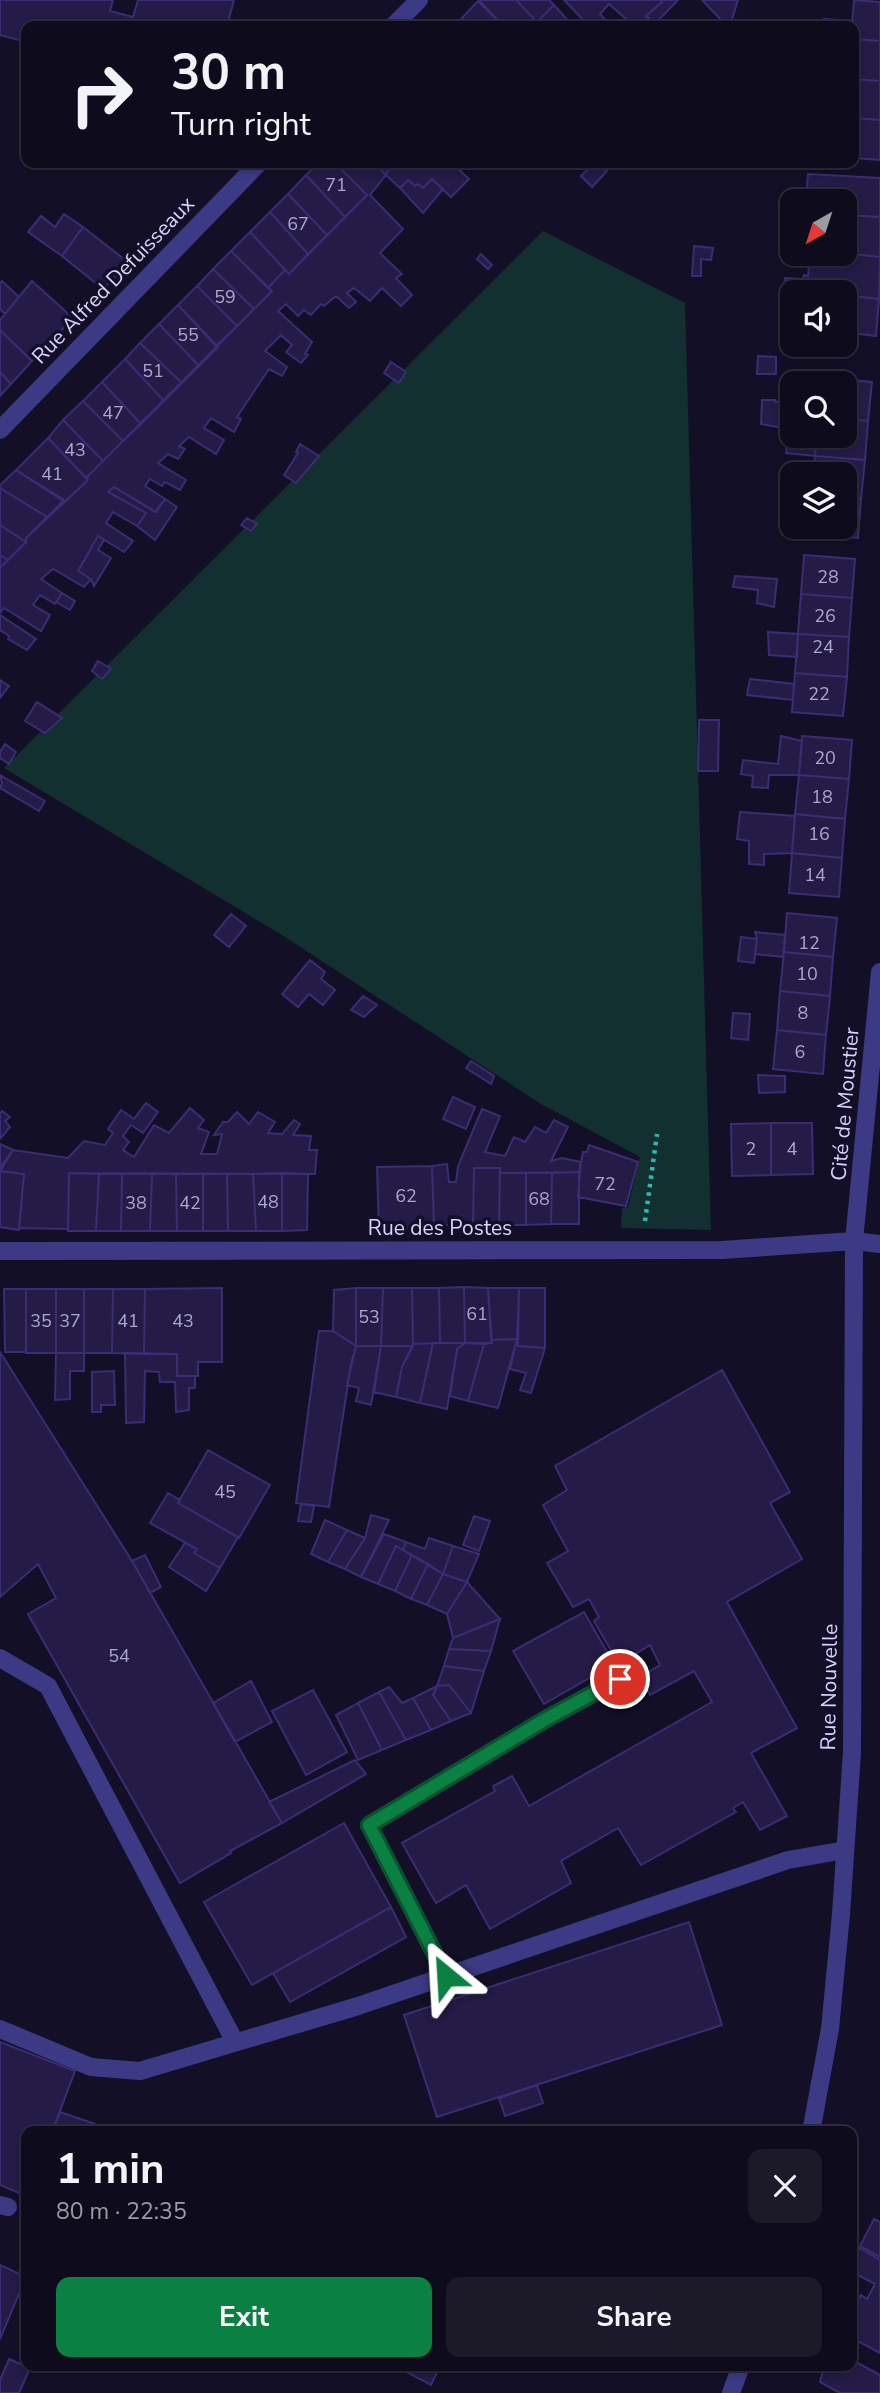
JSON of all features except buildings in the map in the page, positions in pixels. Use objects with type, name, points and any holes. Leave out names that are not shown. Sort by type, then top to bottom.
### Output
[{"type":"street","points":[[398,21],[419,0]]},
{"type":"street","name":"Rue Alfred Defuisseaux","points":[[0,430],[254,168]]},
{"type":"street","name":"Cité de Moustier","points":[[854,1241],[880,972]]},
{"type":"street","name":"Rue des Postes","points":[[0,1251],[722,1250],[854,1241],[880,1244]]},
{"type":"street","name":"Rue Nouvelle","points":[[812,2126],[830,2029],[852,1752],[854,1241]]},
{"type":"street","points":[[0,1658],[48,1686],[234,2042]]},
{"type":"street","points":[[446,1976],[369,1825],[546,1719],[620,1679]]},
{"type":"street","points":[[0,2029],[92,2067],[140,2071],[355,2007],[788,1860],[845,1850]]},
{"type":"street","points":[[731,2393],[739,2371]]},
{"type":"path","points":[[640,1250],[657,1134]]},
{"type":"green space","points":[[543,231],[685,303],[711,1230],[621,1228],[622,1208],[628,1207],[640,1157],[541,1104],[285,937],[4,768]]},
{"type":"route","points":[[446,1976],[369,1825],[546,1719],[620,1679]]}]
